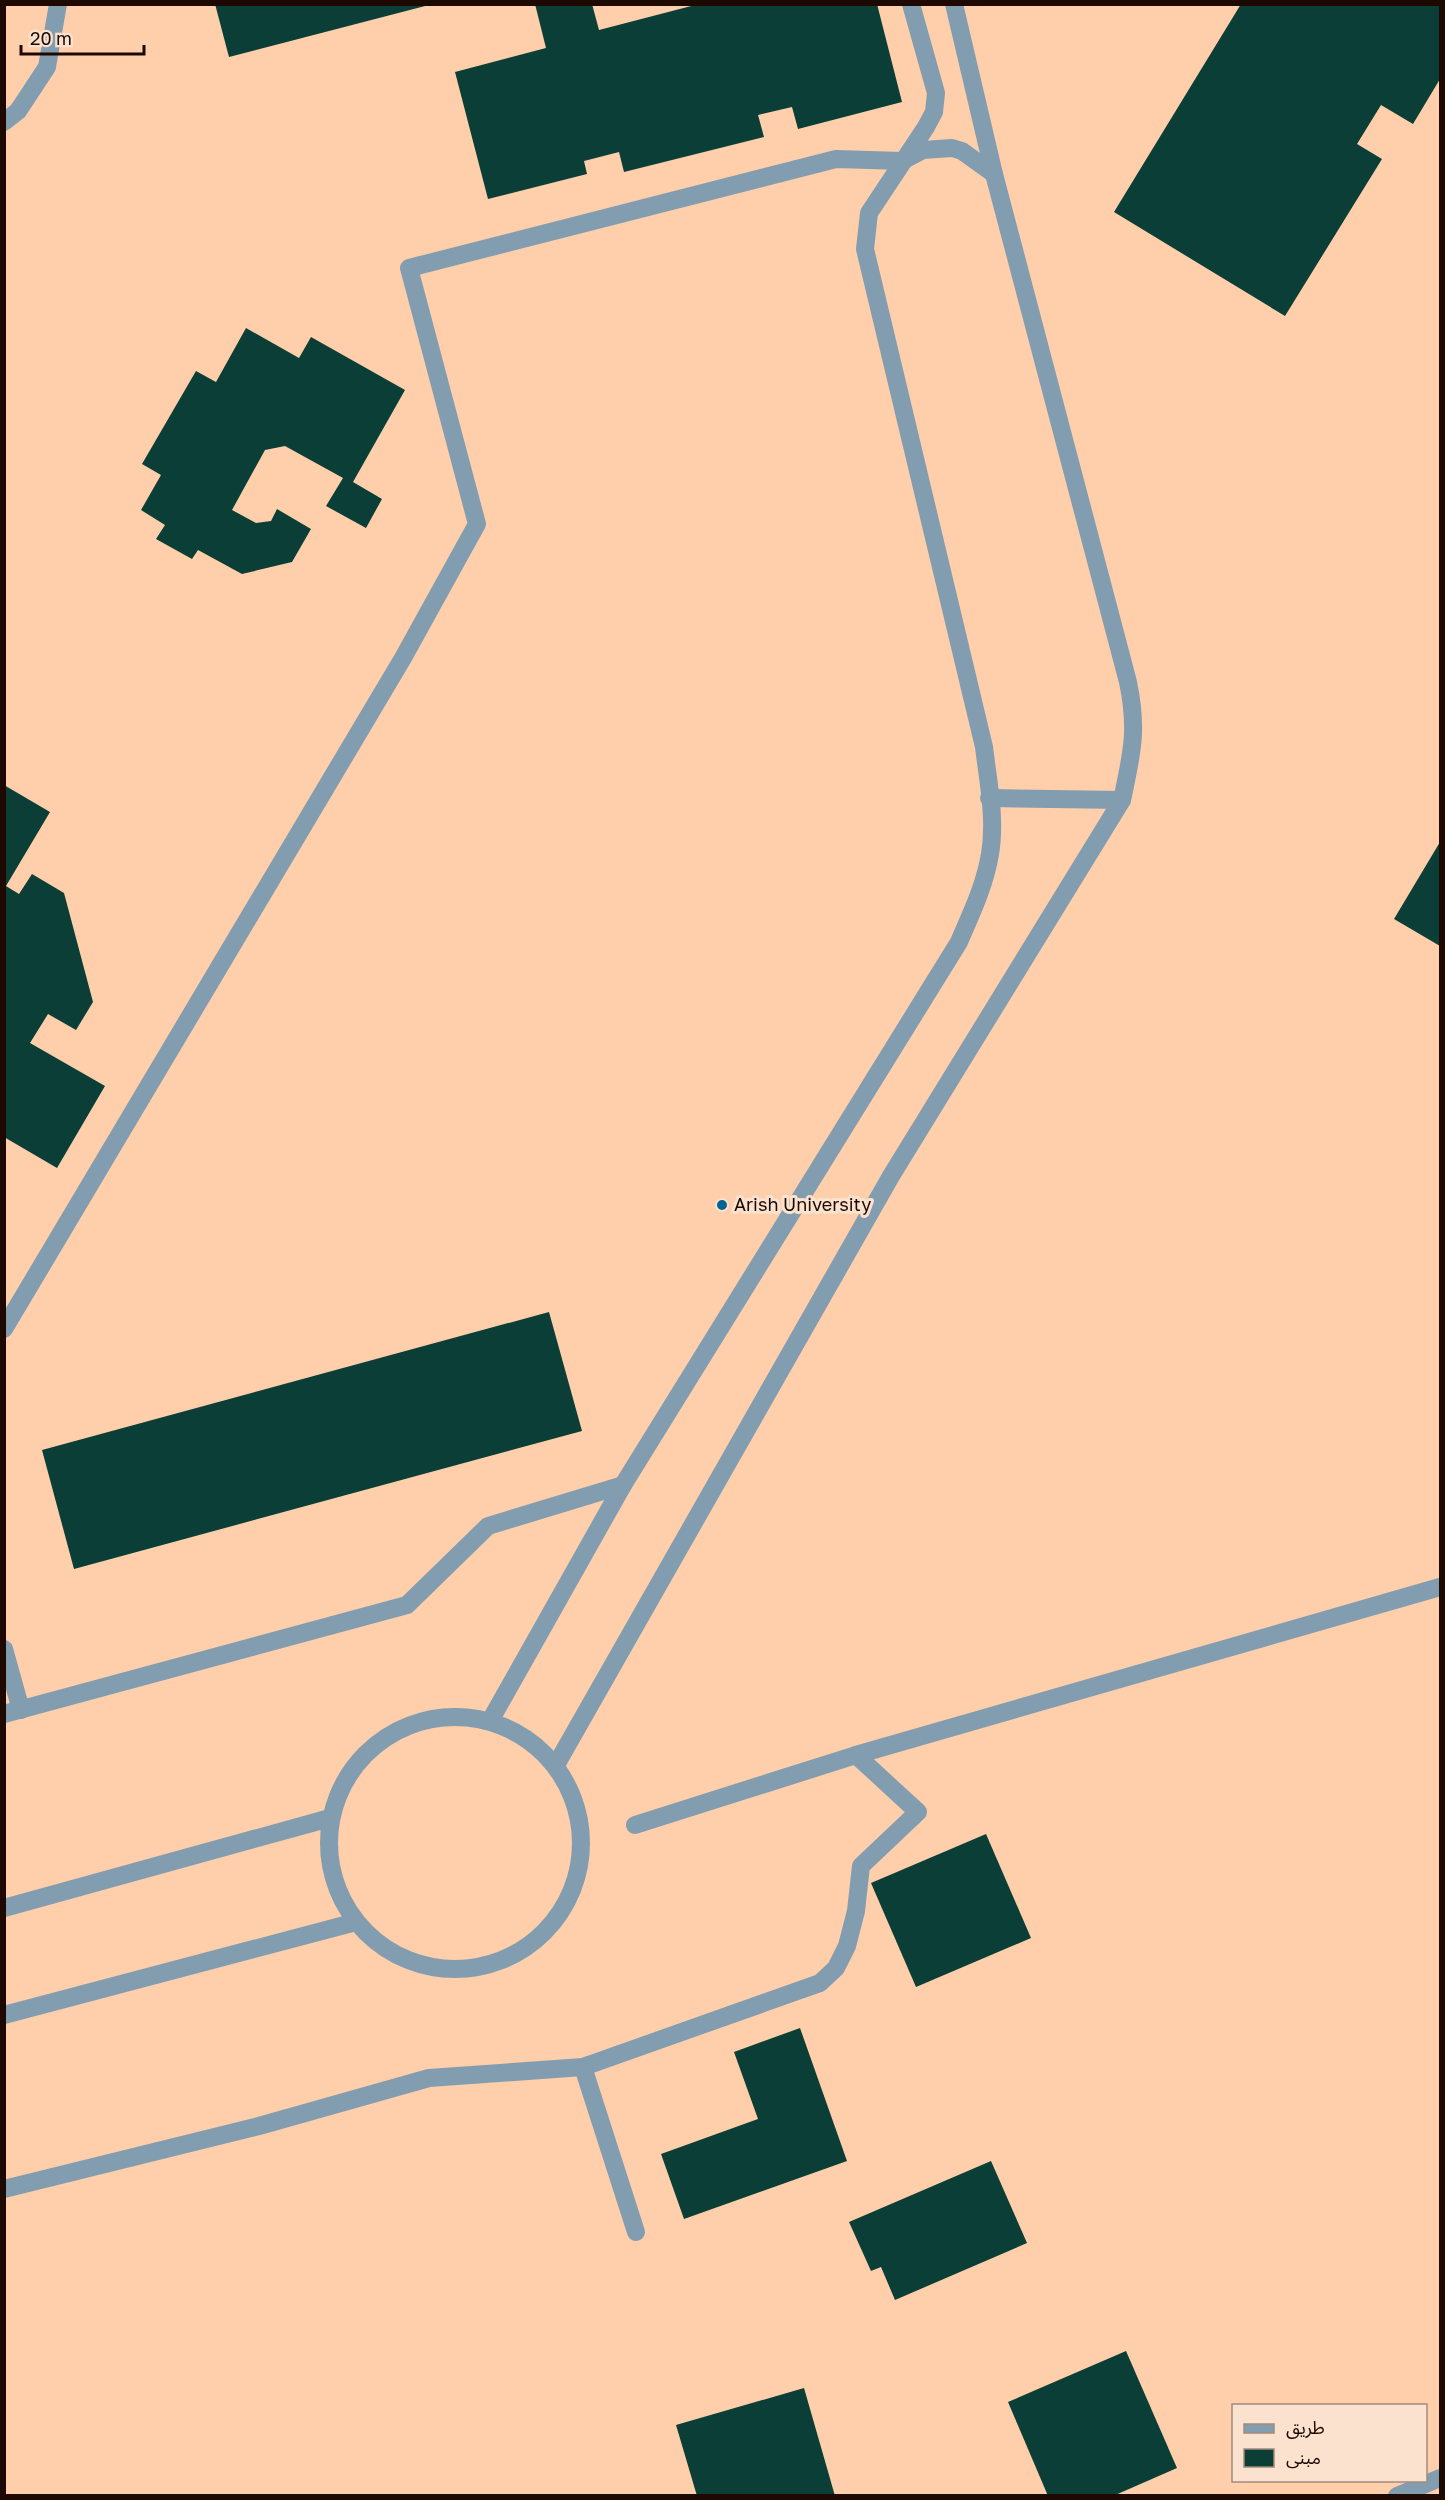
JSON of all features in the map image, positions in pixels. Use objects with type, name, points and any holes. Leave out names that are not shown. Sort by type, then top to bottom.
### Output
[{"type":"street","points":[[4,122],[18,111],[47,67],[58,4]]},
{"type":"street","points":[[490,1721],[623,1485],[959,942],[985,879],[991,852],[984,747],[865,249],[869,213],[927,127],[934,112],[936,93],[911,4]]},
{"type":"street","points":[[556,1765],[891,1176],[1122,800],[1133,750],[1135,715],[994,174],[954,4]]},
{"type":"street","points":[[4,1329],[403,658],[477,524],[409,268],[836,159],[902,161],[923,150],[952,148],[962,151],[994,174]]},
{"type":"street","points":[[989,798],[1122,800]]},
{"type":"street","points":[[4,1649],[13,1712],[407,1605],[488,1526],[623,1485]]},
{"type":"street","points":[[635,1825],[856,1755],[1440,1587]]},
{"type":"street","points":[[462,1716],[490,1721],[530,1740],[556,1765],[574,1797],[582,1832],[580,1868],[568,1903],[546,1931],[518,1953],[484,1967],[448,1970],[412,1963],[380,1946],[356,1922],[336,1889],[328,1854],[330,1818],[342,1784],[363,1755],[392,1732],[426,1719],[462,1716]]},
{"type":"street","points":[[4,2189],[259,2126],[429,2078],[583,2067],[820,1983],[837,1968],[852,1930],[861,1866],[918,1812],[856,1755]]},
{"type":"street","points":[[4,1908],[330,1818]]},
{"type":"street","points":[[4,2015],[356,1922]]},
{"type":"street","points":[[583,2067],[636,2232]]},
{"type":"street","points":[[1397,2496],[1440,2478]]},
{"type":"building","points":[[215,4],[429,4],[429,5],[229,57]]},
{"type":"building","points":[[535,4],[592,4],[599,30],[699,4],[877,4],[902,102],[798,129],[792,107],[758,115],[764,137],[624,172],[619,152],[584,161],[587,174],[488,199],[455,72],[546,48]]},
{"type":"building","points":[[1241,4],[1440,4],[1440,79],[1413,124],[1381,105],[1357,144],[1382,159],[1285,316],[1114,212]]},
{"type":"building","points":[[246,328],[299,358],[311,337],[405,390],[353,482],[382,499],[366,528],[326,506],[343,478],[285,446],[265,450],[232,510],[256,523],[271,521],[277,509],[311,529],[292,562],[242,574],[198,550],[192,559],[156,539],[165,525],[141,510],[161,475],[142,464],[196,371],[216,382]]},
{"type":"building","points":[[4,785],[50,812],[6,886],[19,894],[32,874],[64,893],[93,1002],[76,1030],[48,1014],[30,1043],[105,1086],[57,1168],[4,1137]]},
{"type":"building","points":[[1440,842],[1440,946],[1394,919]]},
{"type":"building","points":[[549,1312],[582,1431],[74,1569],[42,1450]]},
{"type":"building","points":[[986,1834],[1031,1938],[916,1987],[871,1883]]},
{"type":"building","points":[[800,2028],[847,2161],[684,2219],[661,2154],[758,2119],[734,2052]]},
{"type":"building","points":[[991,2161],[1027,2243],[895,2300],[881,2267],[871,2271],[849,2222]]},
{"type":"building","points":[[1126,2351],[1177,2468],[1113,2496],[1048,2496],[1008,2402]]},
{"type":"building","points":[[804,2388],[835,2496],[697,2496],[676,2425]]},
{"type":"place","name":"Arish University","points":[[722,1205]]}]
